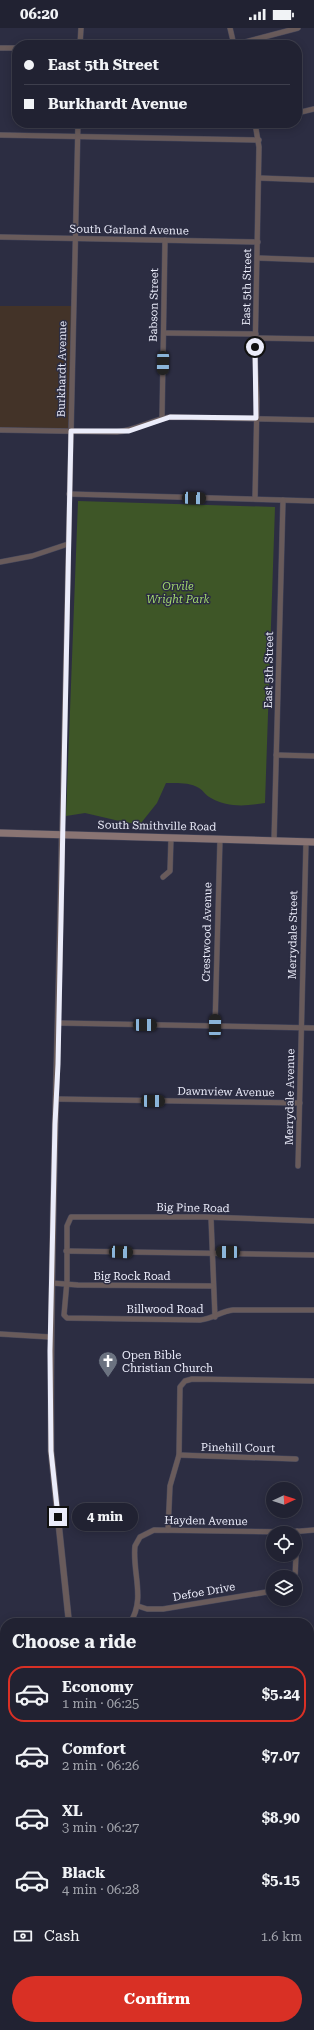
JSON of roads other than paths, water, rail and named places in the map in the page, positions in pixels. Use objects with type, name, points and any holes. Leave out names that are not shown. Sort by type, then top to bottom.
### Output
[{"type":"main road","name":"South Smithville Road","points":[[0,833],[314,842]]},
{"type":"street","points":[[80,40],[81,28]]},
{"type":"street","points":[[230,28],[233,40]]},
{"type":"street","points":[[253,40],[298,28]]},
{"type":"street","points":[[0,48],[12,48]]},
{"type":"street","points":[[302,113],[314,109]]},
{"type":"street","name":"Burkhardt Avenue","points":[[68,1618],[51,1451],[50,1337],[59,1023],[69,494],[78,128]]},
{"type":"street","name":"East 5th Street","points":[[255,499],[259,178],[258,140],[256,128]]},
{"type":"street","points":[[0,135],[258,140]]},
{"type":"street","points":[[259,178],[314,180]]},
{"type":"street","name":"South Garland Avenue","points":[[0,237],[258,242]]},
{"type":"street","name":"Babson Street","points":[[162,418],[165,240]]},
{"type":"street","points":[[258,258],[314,260]]},
{"type":"street","points":[[164,332],[314,339]]},
{"type":"street","points":[[0,430],[129,431],[162,418],[182,417],[314,420]]},
{"type":"street","points":[[69,494],[314,501]]},
{"type":"street","name":"East 5th Street","points":[[274,841],[283,500]]},
{"type":"street","points":[[0,562],[32,556],[68,544]]},
{"type":"street","points":[[276,755],[314,756]]},
{"type":"street","points":[[163,877],[170,871],[171,838]]},
{"type":"street","name":"Crestwood Avenue","points":[[215,1026],[220,839]]},
{"type":"street","name":"Merrydale Street","points":[[301,1028],[306,842]]},
{"type":"street","points":[[59,1023],[314,1028]]},
{"type":"street","name":"Merrydale Avenue","points":[[298,1166],[301,1028]]},
{"type":"street","name":"Dawnview Avenue","points":[[56,1099],[300,1103]]},
{"type":"street","name":"Big Pine Road","points":[[66,1250],[67,1226],[71,1217],[314,1220]]},
{"type":"street","points":[[211,1218],[215,1317]]},
{"type":"street","points":[[67,1285],[66,1250],[314,1254]]},
{"type":"street","name":"Big Rock Road","points":[[52,1283],[67,1285],[213,1286]]},
{"type":"street","name":"Billwood Road","points":[[67,1285],[64,1315],[67,1318],[200,1320],[215,1317],[222,1312],[233,1310],[314,1310]]},
{"type":"street","points":[[0,1334],[50,1337]]},
{"type":"street","points":[[168,1530],[169,1490],[179,1455],[180,1389],[185,1381],[192,1379],[314,1381]]},
{"type":"street","name":"Pinehill Court","points":[[179,1455],[296,1459]]},
{"type":"street","name":"Hayden Avenue","points":[[132,1618],[138,1606],[135,1546],[145,1534],[154,1530],[266,1531]]},
{"type":"street","name":"Hayden Avenue","points":[[302,1531],[314,1530]]},
{"type":"street","name":"Defoe Drive","points":[[138,1606],[147,1609],[164,1609],[266,1592]]},
{"type":"place","name":"Open Bible Christian Church","points":[[108,1378]]},
{"type":"park label","name":"Orvile Wright Park","points":[[178,592]]}]
